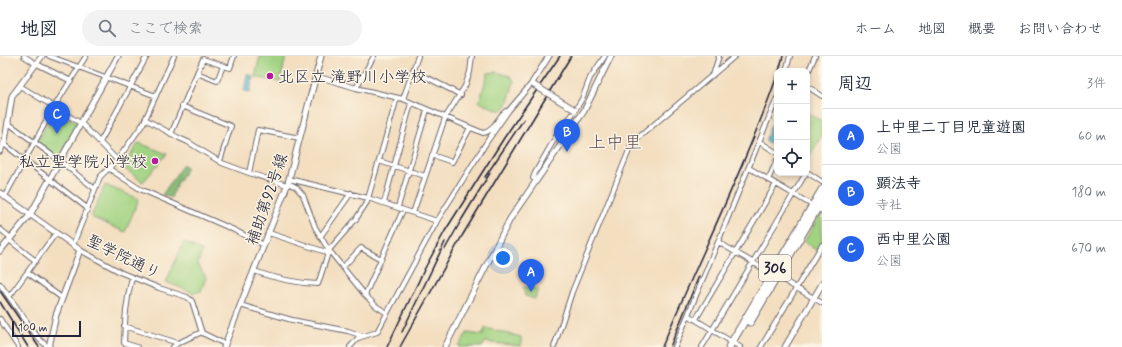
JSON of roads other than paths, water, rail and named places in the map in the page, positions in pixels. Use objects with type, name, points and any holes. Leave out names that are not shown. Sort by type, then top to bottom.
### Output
[{"type":"main road","name":"306","points":[[817,208],[822,190]]},
{"type":"main road","name":"306","points":[[734,346],[774,276],[822,200]]},
{"type":"street","points":[[24,56],[71,81]]},
{"type":"street","points":[[0,151],[4,144],[12,96],[42,56]]},
{"type":"street","points":[[49,56],[156,96]]},
{"type":"street","points":[[2,194],[25,160],[54,107],[86,56]]},
{"type":"street","points":[[0,251],[30,215],[118,56]]},
{"type":"street","points":[[100,142],[147,56]]},
{"type":"street","points":[[73,245],[100,177],[117,160],[145,119],[174,56]]},
{"type":"street","points":[[170,134],[203,59],[230,68],[234,56]]},
{"type":"street","name":"補助第92号線","points":[[225,346],[288,182],[321,56]]},
{"type":"street","points":[[356,88],[372,56]]},
{"type":"street","points":[[403,100],[418,56]]},
{"type":"street","points":[[413,213],[445,118],[466,86],[472,56]]},
{"type":"street","points":[[350,347],[358,338],[377,332],[437,222],[488,140],[509,110],[533,84],[549,56]]},
{"type":"street","points":[[536,180],[533,178],[535,173],[558,133],[582,99],[590,78],[604,56]]},
{"type":"street","points":[[445,347],[510,219],[584,111],[611,56]]},
{"type":"street","points":[[712,75],[719,56]]},
{"type":"street","points":[[554,347],[572,292],[632,143],[735,56]]},
{"type":"street","points":[[787,68],[790,56]]},
{"type":"street","points":[[810,68],[815,56]]},
{"type":"street","points":[[197,73],[217,81],[223,66]]},
{"type":"street","points":[[412,72],[430,79],[461,95]]},
{"type":"street","points":[[316,76],[412,103],[480,132],[487,132],[502,114],[509,110]]},
{"type":"street","points":[[533,84],[575,110]]},
{"type":"street","points":[[20,86],[81,124],[117,160]]},
{"type":"street","points":[[810,88],[822,96]]},
{"type":"street","points":[[254,271],[280,280],[296,283],[318,284],[330,252],[356,220],[368,198],[397,98]]},
{"type":"street","points":[[384,203],[412,103]]},
{"type":"street","points":[[675,347],[775,104]]},
{"type":"street","points":[[182,106],[231,126],[220,161]]},
{"type":"street","points":[[398,207],[427,110]]},
{"type":"street","points":[[145,119],[220,161],[249,173],[288,182],[351,193],[398,207],[437,222]]},
{"type":"street","points":[[8,123],[95,189]]},
{"type":"street","points":[[432,155],[452,162],[470,128]]},
{"type":"street","points":[[249,173],[258,130],[300,138]]},
{"type":"street","points":[[760,142],[774,151]]},
{"type":"street","points":[[4,144],[87,208]]},
{"type":"street","points":[[379,161],[425,176]]},
{"type":"street","points":[[768,180],[774,167]]},
{"type":"street","points":[[108,168],[140,189],[236,230],[264,246]]},
{"type":"street","points":[[749,168],[817,208]]},
{"type":"street","points":[[810,175],[822,182]]},
{"type":"street","points":[[702,347],[804,176]]},
{"type":"street","points":[[288,182],[303,194],[315,227],[330,252],[365,295],[376,306],[387,313]]},
{"type":"street","points":[[696,319],[776,184]]},
{"type":"street","points":[[320,236],[351,193]]},
{"type":"street","name":"聖学院通り","points":[[2,194],[80,250],[132,277],[187,297],[192,301],[202,332]]},
{"type":"street","points":[[365,295],[403,210]]},
{"type":"street","points":[[0,229],[36,261]]},
{"type":"street","points":[[9,297],[56,233]]},
{"type":"street","points":[[268,233],[330,252]]},
{"type":"street","points":[[718,242],[822,304]]},
{"type":"street","points":[[761,347],[822,245]]},
{"type":"street","points":[[342,267],[361,248],[381,259]]},
{"type":"street","points":[[0,284],[39,339],[48,347],[56,315],[80,250]]},
{"type":"street","points":[[28,272],[62,298]]},
{"type":"street","points":[[132,277],[127,297],[124,343],[137,347]]},
{"type":"street","points":[[785,347],[822,284]]},
{"type":"street","points":[[240,305],[292,320],[363,336]]},
{"type":"street","points":[[688,315],[713,330],[734,346]]},
{"type":"street","points":[[0,318],[17,346]]},
{"type":"street","points":[[124,326],[178,343]]},
{"type":"street","points":[[173,347],[178,343],[202,332],[225,346]]},
{"type":"water","points":[[247,74],[253,76],[250,92],[244,91]]},
{"type":"water","points":[[771,125],[774,126],[774,132],[770,143],[765,141]]},
{"type":"railway","points":[[387,347],[425,268],[445,231],[504,138],[560,56]]},
{"type":"railway","points":[[400,347],[462,236],[571,56]]},
{"type":"railway","points":[[780,68],[783,56]]},
{"type":"railway","points":[[662,347],[736,179],[774,84]]},
{"type":"railway","points":[[485,177],[524,119]]},
{"type":"railway","points":[[445,249],[490,173]]},
{"type":"railway","points":[[402,332],[445,242]]},
{"type":"railway","points":[[670,347],[699,276]]},
{"type":"railway","points":[[0,291],[39,347]]},
{"type":"railway","points":[[0,302],[28,347]]},
{"type":"place","name":"北区立 滝野川小学校","points":[[270,76]]},
{"type":"place","name":"西中里公園","points":[[57,134]]},
{"type":"place","name":"顕法寺","points":[[567,152]]},
{"type":"place","name":"私立聖学院小学校","points":[[155,161]]},
{"type":"place","name":"上中里二丁目児童遊園","points":[[531,292]]},
{"type":"district","name":"上中里","points":[[615,142]]}]
